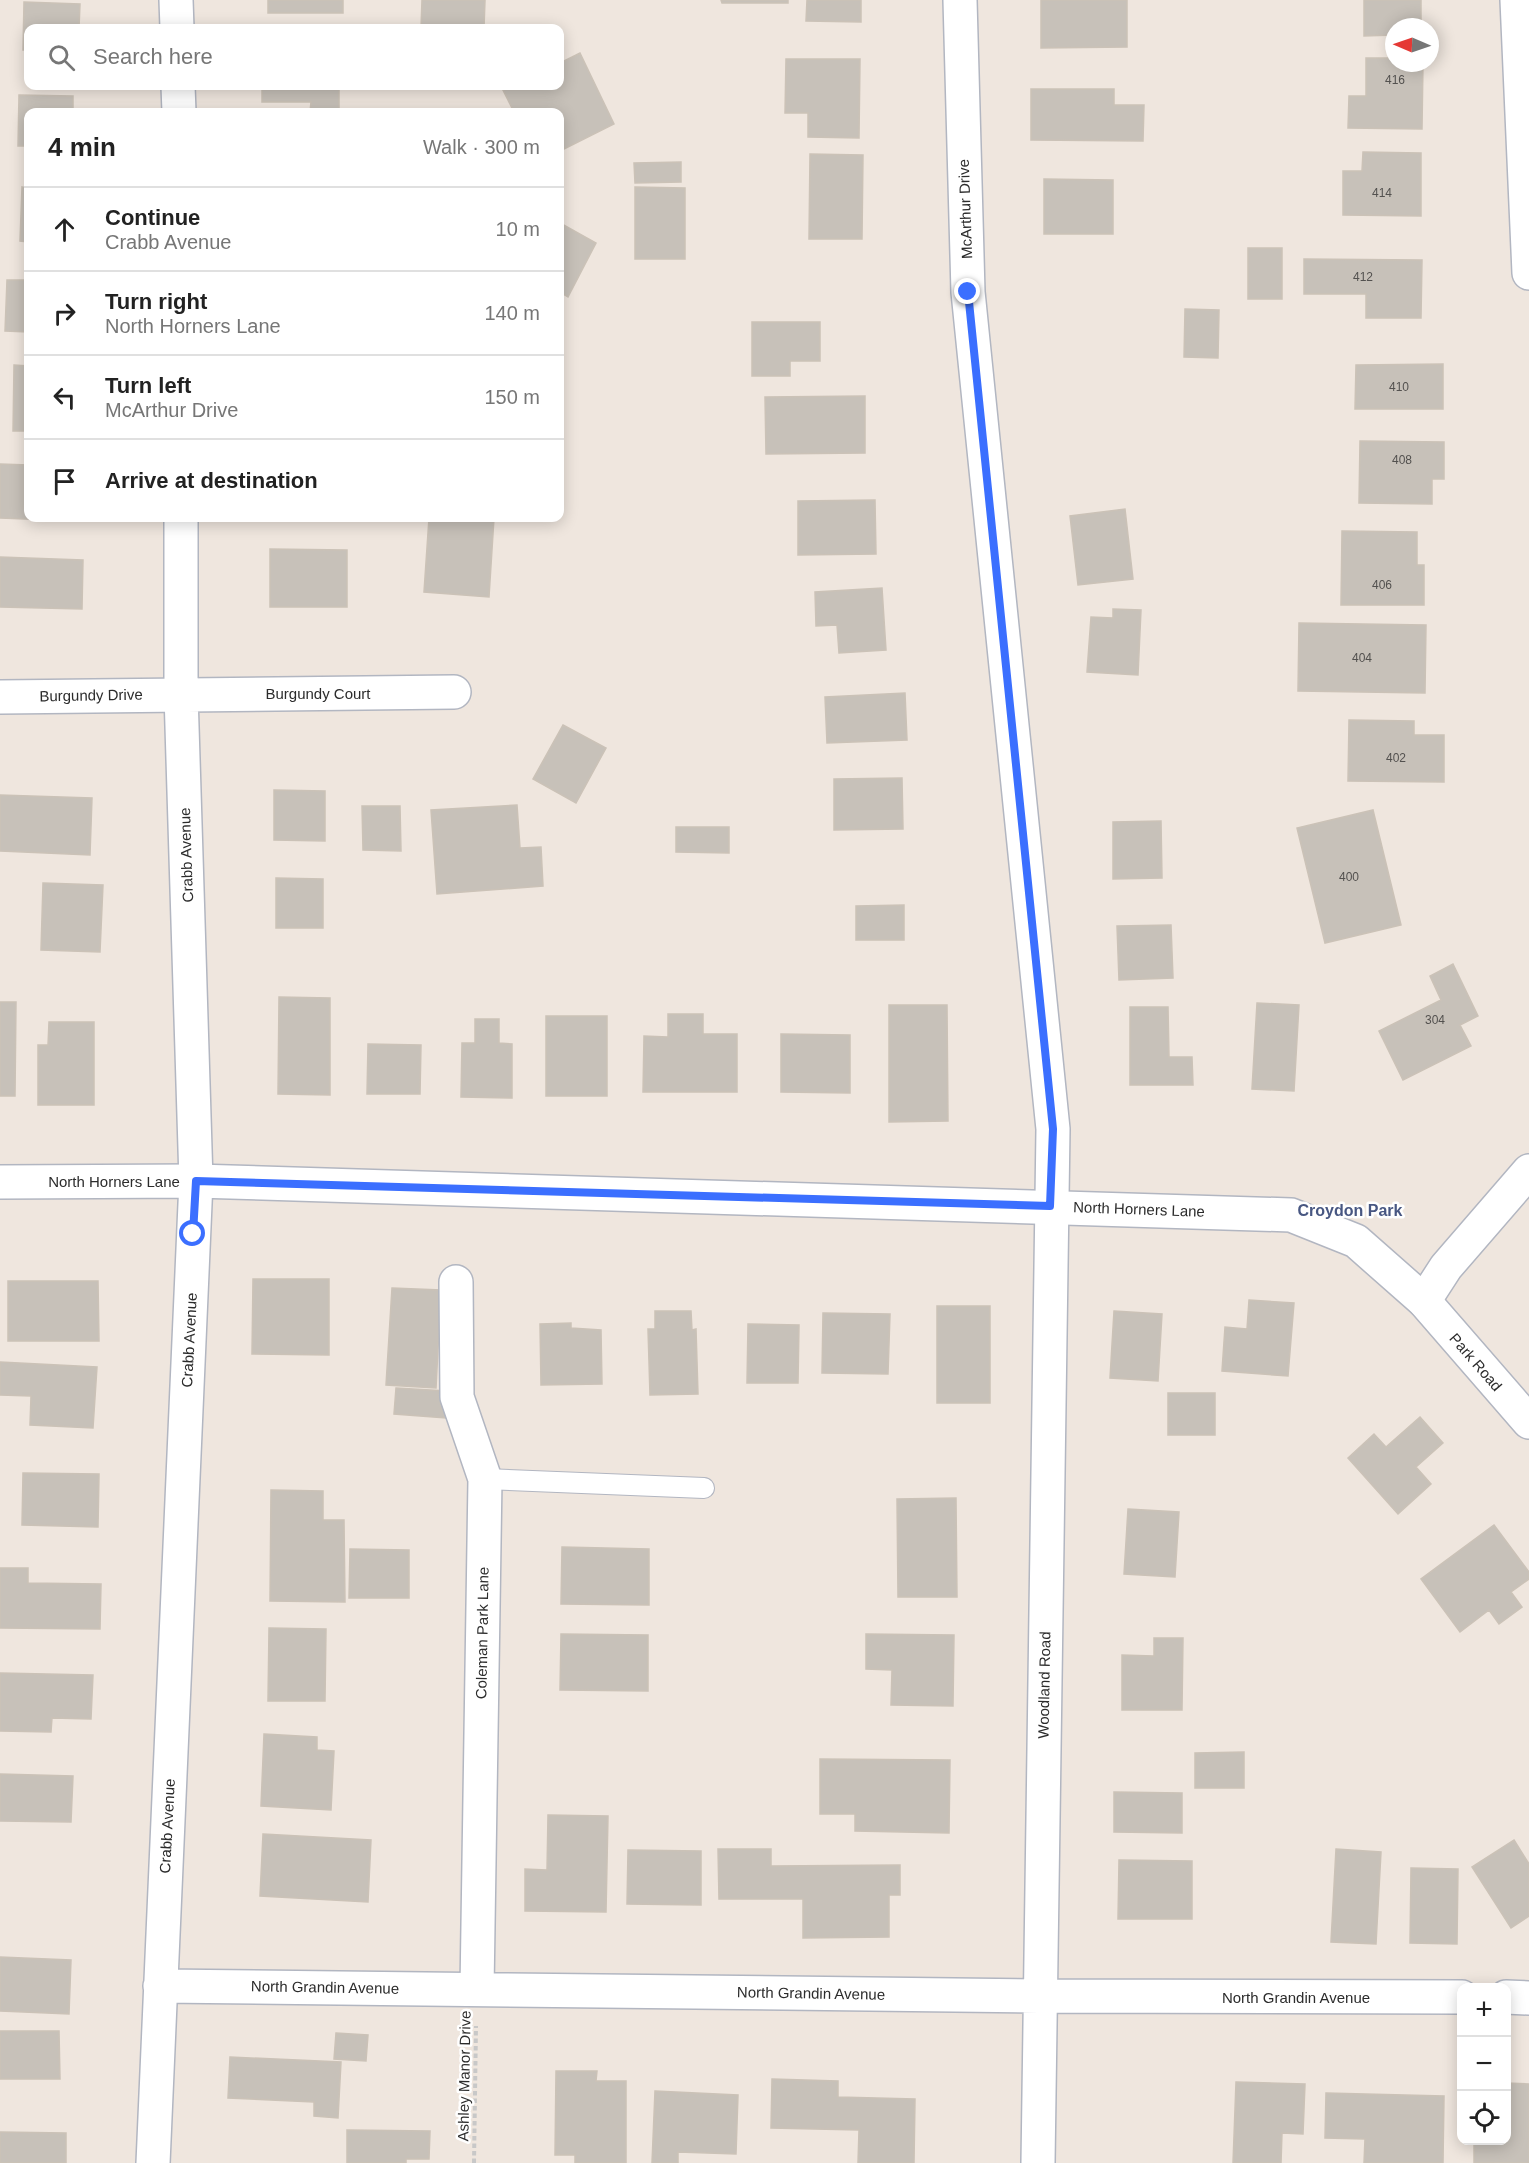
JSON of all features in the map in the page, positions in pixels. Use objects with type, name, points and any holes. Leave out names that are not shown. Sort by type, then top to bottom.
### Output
[{"type":"street","points":[[176,0],[177,24]]},
{"type":"street","name":"McArthur Drive","points":[[960,0],[968,292],[1053,1129],[1050,1206]]},
{"type":"street","points":[[1517,0],[1529,273]]},
{"type":"street","points":[[178,90],[179,108]]},
{"type":"street","name":"Crabb Avenue","points":[[153,2163],[196,1181],[182,694],[181,522]]},
{"type":"street","name":"Burgundy Court","points":[[182,694],[454,692]]},
{"type":"street","name":"Burgundy Drive","points":[[0,697],[182,694]]},
{"type":"street","points":[[1424,1301],[1446,1267],[1529,1171]]},
{"type":"street","name":"North Horners Lane","points":[[0,1182],[196,1181],[1291,1215],[1356,1241],[1424,1301]]},
{"type":"street","name":"Woodland Road","points":[[1038,2163],[1050,1206]]},
{"type":"street","name":"Coleman Park Lane","points":[[456,1282],[457,1398],[485,1479],[477,1989]]},
{"type":"street","name":"Park Road","points":[[1424,1301],[1529,1422]]},
{"type":"street","name":"North Grandin Avenue","points":[[160,1986],[1040,1996],[1457,1997]]},
{"type":"street","points":[[1511,1998],[1529,1998]]},
{"type":"lane","points":[[485,1479],[704,1488]]},
{"type":"path","name":"Ashley Manor Drive","points":[[474,2163],[477,1989]]},
{"type":"building","points":[[268,0],[343,0],[343,13],[268,13]]},
{"type":"building","points":[[422,0],[485,0],[484,24],[421,24]]},
{"type":"building","points":[[721,0],[788,0],[788,3],[722,3]]},
{"type":"building","points":[[807,0],[861,0],[861,22],[806,21]]},
{"type":"building","points":[[1041,0],[1127,0],[1127,47],[1041,48]]},
{"type":"building","points":[[1364,0],[1421,0],[1421,18],[1385,18],[1385,35],[1364,36]]},
{"type":"building","points":[[24,2],[80,4],[79,24],[24,24],[23,50]]},
{"type":"building","points":[[580,53],[614,124],[564,149],[564,108],[512,108],[503,90],[564,90],[564,61]]},
{"type":"building","points":[[1366,58],[1385,58],[1385,72],[1423,72],[1422,129],[1348,128],[1349,96],[1366,96]]},
{"type":"building","points":[[786,59],[860,59],[859,138],[808,137],[808,113],[785,113]]},
{"type":"building","points":[[1031,89],[1114,89],[1114,105],[1144,105],[1143,141],[1031,140]]},
{"type":"building","points":[[262,90],[339,90],[339,108],[310,108],[311,102],[262,102]]},
{"type":"building","points":[[19,95],[73,96],[73,108],[24,108],[24,146],[18,146]]},
{"type":"building","points":[[1363,152],[1421,153],[1421,216],[1343,215],[1343,171],[1362,171]]},
{"type":"building","points":[[810,154],[863,155],[862,239],[809,239]]},
{"type":"building","points":[[681,162],[681,182],[635,183],[634,163]]},
{"type":"building","points":[[1044,179],[1113,180],[1113,234],[1044,234]]},
{"type":"building","points":[[22,187],[24,187],[24,242],[20,241]]},
{"type":"building","points":[[635,187],[685,188],[685,259],[635,259]]},
{"type":"building","points":[[564,225],[596,243],[568,297],[564,294]]},
{"type":"building","points":[[1248,248],[1282,248],[1282,299],[1248,299]]},
{"type":"building","points":[[1304,259],[1422,260],[1421,318],[1366,318],[1366,294],[1304,294]]},
{"type":"building","points":[[7,280],[24,280],[24,332],[5,331]]},
{"type":"building","points":[[1185,309],[1219,310],[1218,358],[1184,357]]},
{"type":"building","points":[[752,322],[820,322],[820,361],[790,361],[790,376],[752,376]]},
{"type":"building","points":[[1443,364],[1443,409],[1355,409],[1356,365]]},
{"type":"building","points":[[14,365],[24,366],[24,431],[13,431]]},
{"type":"building","points":[[865,396],[865,453],[766,454],[765,397]]},
{"type":"building","points":[[1360,441],[1444,442],[1444,479],[1432,479],[1432,504],[1359,503]]},
{"type":"building","points":[[0,464],[24,465],[24,519],[0,518]]},
{"type":"building","points":[[875,500],[876,554],[798,555],[798,501]]},
{"type":"building","points":[[1125,509],[1133,579],[1078,585],[1070,516]]},
{"type":"building","points":[[429,522],[494,522],[489,597],[424,592]]},
{"type":"building","points":[[1342,531],[1417,532],[1417,565],[1424,565],[1424,605],[1341,605]]},
{"type":"building","points":[[270,549],[347,550],[347,607],[270,607]]},
{"type":"building","points":[[0,557],[83,560],[82,609],[0,607]]},
{"type":"building","points":[[882,588],[886,650],[839,653],[837,625],[816,626],[815,592]]},
{"type":"building","points":[[1113,609],[1141,610],[1138,675],[1087,672],[1091,617],[1113,618]]},
{"type":"building","points":[[1299,623],[1426,625],[1425,693],[1298,691]]},
{"type":"building","points":[[905,693],[907,740],[827,743],[825,697]]},
{"type":"building","points":[[1349,720],[1414,721],[1414,735],[1444,735],[1444,782],[1348,781]]},
{"type":"building","points":[[563,725],[606,748],[576,803],[533,779]]},
{"type":"building","points":[[902,778],[903,829],[834,830],[834,779]]},
{"type":"building","points":[[274,790],[325,791],[325,841],[274,840]]},
{"type":"building","points":[[0,795],[92,798],[90,855],[0,851]]},
{"type":"building","points":[[517,805],[520,848],[541,847],[543,886],[437,894],[431,810]]},
{"type":"building","points":[[362,806],[400,806],[401,851],[363,850]]},
{"type":"building","points":[[1373,810],[1401,925],[1325,943],[1297,828]]},
{"type":"building","points":[[1161,821],[1162,878],[1113,879],[1113,822]]},
{"type":"building","points":[[676,827],[729,827],[729,853],[676,852]]},
{"type":"building","points":[[276,878],[323,879],[323,928],[276,928]]},
{"type":"building","points":[[43,883],[103,885],[100,952],[41,950]]},
{"type":"building","points":[[904,905],[904,940],[856,940],[856,906]]},
{"type":"building","points":[[1171,925],[1173,978],[1119,980],[1117,926]]},
{"type":"building","points":[[1453,964],[1478,1016],[1460,1025],[1471,1046],[1403,1080],[1379,1031],[1441,1000],[1430,976]]},
{"type":"building","points":[[279,997],[330,998],[330,1095],[278,1094]]},
{"type":"building","points":[[0,1002],[16,1002],[15,1096],[0,1096]]},
{"type":"building","points":[[1257,1003],[1299,1005],[1294,1091],[1252,1089]]},
{"type":"building","points":[[889,1005],[947,1005],[948,1121],[889,1122]]},
{"type":"building","points":[[1130,1007],[1168,1007],[1169,1057],[1192,1057],[1193,1085],[1130,1085]]},
{"type":"building","points":[[668,1014],[703,1014],[703,1034],[737,1034],[737,1092],[643,1092],[644,1036],[668,1037]]},
{"type":"building","points":[[546,1016],[607,1016],[607,1096],[546,1096]]},
{"type":"building","points":[[475,1019],[499,1019],[499,1043],[512,1044],[512,1098],[461,1097],[462,1043],[475,1043]]},
{"type":"building","points":[[49,1022],[94,1022],[94,1105],[38,1105],[38,1045],[48,1045]]},
{"type":"building","points":[[781,1034],[850,1035],[850,1093],[781,1092]]},
{"type":"building","points":[[368,1044],[421,1045],[420,1094],[367,1094]]},
{"type":"building","points":[[253,1279],[329,1279],[329,1355],[252,1354]]},
{"type":"building","points":[[8,1281],[98,1281],[99,1341],[8,1341]]},
{"type":"building","points":[[392,1288],[441,1290],[436,1388],[386,1385]]},
{"type":"building","points":[[1249,1300],[1294,1303],[1288,1376],[1222,1371],[1225,1327],[1247,1329]]},
{"type":"building","points":[[937,1306],[990,1306],[990,1403],[937,1403]]},
{"type":"building","points":[[655,1311],[691,1311],[692,1330],[696,1329],[698,1394],[650,1395],[648,1329],[655,1329]]},
{"type":"building","points":[[1114,1311],[1162,1314],[1158,1381],[1110,1378]]},
{"type":"building","points":[[823,1313],[890,1314],[888,1374],[822,1373]]},
{"type":"building","points":[[571,1323],[571,1328],[601,1330],[602,1384],[541,1385],[540,1324]]},
{"type":"building","points":[[748,1324],[799,1325],[798,1383],[747,1383]]},
{"type":"building","points":[[0,1362],[97,1367],[93,1428],[30,1425],[31,1396],[0,1395]]},
{"type":"building","points":[[396,1388],[447,1391],[446,1418],[394,1414]]},
{"type":"building","points":[[1168,1393],[1215,1393],[1215,1435],[1168,1435]]},
{"type":"building","points":[[1420,1417],[1443,1443],[1416,1467],[1431,1484],[1398,1514],[1348,1458],[1374,1434],[1386,1447]]},
{"type":"building","points":[[23,1473],[99,1474],[98,1527],[22,1525]]},
{"type":"building","points":[[271,1490],[323,1491],[323,1520],[344,1520],[345,1602],[270,1601]]},
{"type":"building","points":[[956,1498],[957,1597],[898,1597],[897,1499]]},
{"type":"building","points":[[1128,1509],[1179,1512],[1175,1577],[1124,1574]]},
{"type":"building","points":[[1494,1525],[1529,1572],[1529,1579],[1511,1592],[1522,1607],[1499,1624],[1489,1610],[1460,1632],[1421,1579]]},
{"type":"building","points":[[562,1547],[649,1549],[649,1605],[561,1604]]},
{"type":"building","points":[[350,1549],[409,1550],[409,1598],[349,1598]]},
{"type":"building","points":[[0,1568],[28,1568],[28,1583],[101,1584],[100,1629],[0,1628]]},
{"type":"building","points":[[269,1628],[326,1629],[325,1701],[268,1701]]},
{"type":"building","points":[[561,1634],[648,1635],[648,1691],[560,1690]]},
{"type":"building","points":[[866,1634],[954,1635],[953,1706],[891,1705],[892,1670],[866,1669]]},
{"type":"building","points":[[1154,1638],[1183,1638],[1182,1710],[1122,1710],[1122,1655],[1154,1656]]},
{"type":"building","points":[[0,1673],[93,1675],[91,1719],[52,1718],[51,1732],[0,1731]]},
{"type":"building","points":[[264,1734],[317,1737],[317,1750],[334,1751],[331,1810],[261,1806]]},
{"type":"building","points":[[1244,1752],[1244,1788],[1195,1788],[1195,1753]]},
{"type":"building","points":[[820,1759],[950,1760],[949,1833],[855,1831],[855,1814],[820,1814]]},
{"type":"building","points":[[0,1774],[73,1776],[71,1822],[0,1821]]},
{"type":"building","points":[[1114,1792],[1182,1793],[1182,1833],[1114,1832]]},
{"type":"building","points":[[548,1815],[608,1816],[606,1912],[525,1911],[525,1869],[547,1870]]},
{"type":"building","points":[[263,1834],[371,1840],[368,1902],[260,1896]]},
{"type":"building","points":[[1514,1840],[1529,1864],[1529,1916],[1511,1928],[1472,1867]]},
{"type":"building","points":[[718,1849],[771,1849],[771,1866],[900,1865],[900,1895],[889,1895],[889,1937],[803,1938],[803,1899],[719,1899]]},
{"type":"building","points":[[1336,1849],[1381,1852],[1376,1944],[1331,1942]]},
{"type":"building","points":[[628,1850],[701,1851],[701,1905],[627,1904]]},
{"type":"building","points":[[1119,1860],[1192,1861],[1192,1919],[1118,1919]]},
{"type":"building","points":[[1411,1868],[1458,1869],[1457,1944],[1410,1943]]},
{"type":"building","points":[[0,1957],[71,1960],[69,2014],[0,2011]]},
{"type":"building","points":[[0,2031],[59,2031],[60,2079],[0,2079]]},
{"type":"building","points":[[336,2033],[368,2035],[366,2061],[334,2059]]},
{"type":"building","points":[[230,2057],[341,2062],[338,2118],[314,2116],[314,2102],[228,2098]]},
{"type":"building","points":[[556,2071],[597,2071],[596,2081],[626,2081],[626,2163],[575,2163],[575,2155],[555,2155]]},
{"type":"building","points":[[772,2079],[838,2081],[838,2097],[915,2099],[914,2163],[858,2163],[859,2130],[771,2128]]},
{"type":"building","points":[[1236,2082],[1305,2084],[1303,2134],[1282,2133],[1281,2163],[1233,2163]]},
{"type":"building","points":[[1511,2083],[1529,2084],[1529,2163],[1474,2163],[1474,2145],[1511,2145]]},
{"type":"building","points":[[655,2091],[738,2095],[736,2154],[678,2152],[678,2163],[652,2163]]},
{"type":"building","points":[[1326,2093],[1444,2096],[1443,2163],[1364,2163],[1365,2139],[1325,2138]]},
{"type":"building","points":[[347,2130],[430,2131],[429,2159],[406,2159],[406,2163],[347,2163]]},
{"type":"building","points":[[0,2132],[66,2133],[66,2163],[0,2163]]},
{"type":"district","name":"Croydon Park","points":[[1350,1210]]},
{"type":"route","points":[[193,1234],[196,1181],[1050,1206],[1053,1129],[968,292]]}]
